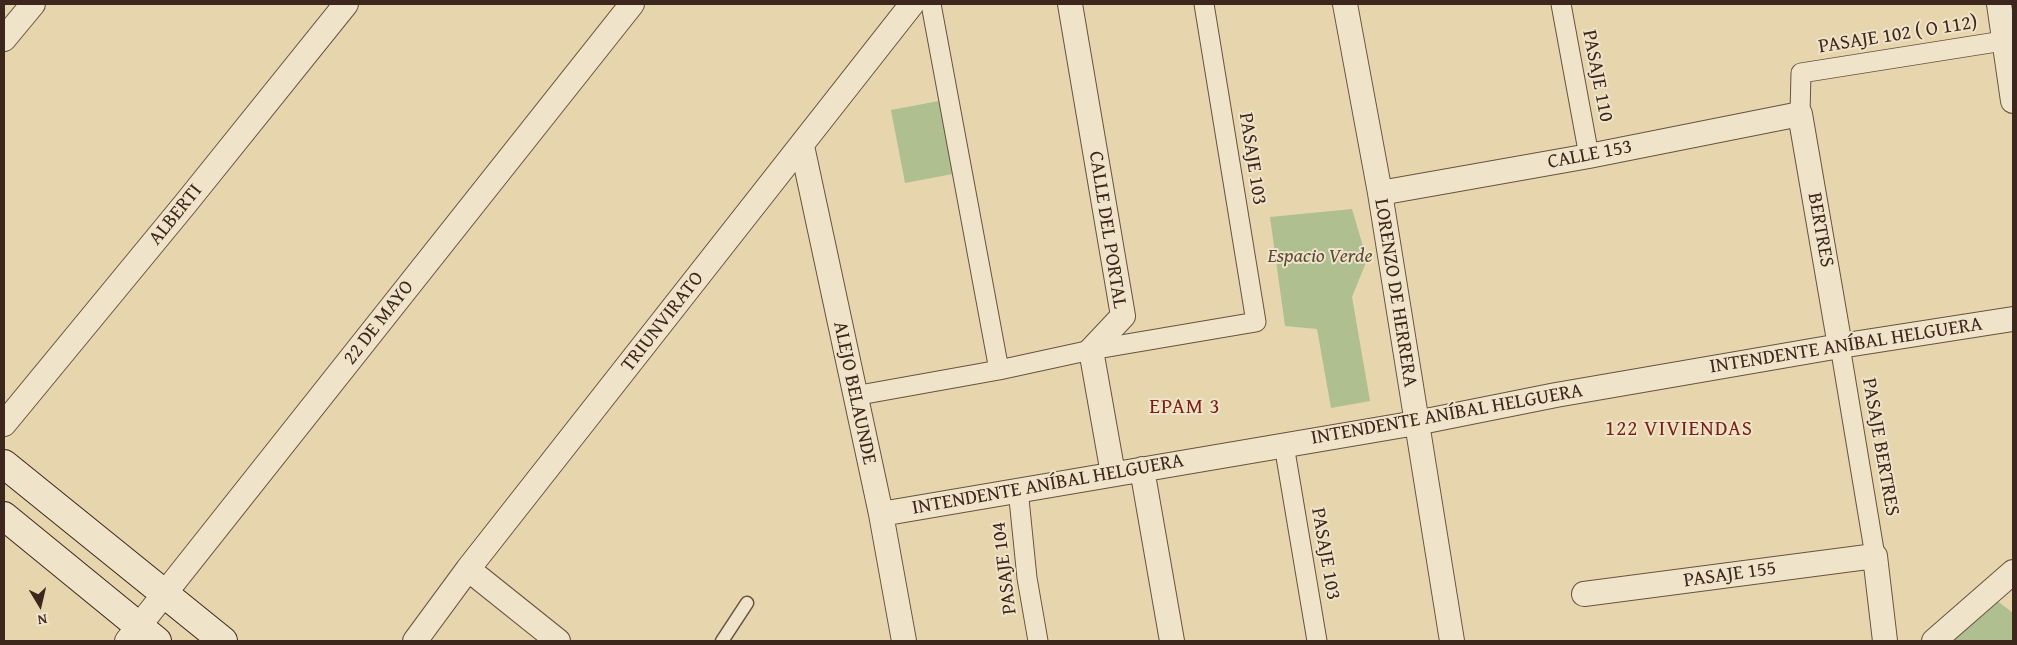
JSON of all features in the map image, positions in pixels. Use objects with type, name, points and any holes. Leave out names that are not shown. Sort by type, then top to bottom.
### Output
[{"type":"main road","points":[[4,464],[223,641]]},
{"type":"main road","points":[[4,516],[141,637]]},
{"type":"street","points":[[4,40],[32,4]]},
{"type":"street","name":"ALBERTI","points":[[4,424],[186,203],[346,4]]},
{"type":"street","name":"22 DE MAYO","points":[[141,637],[164,594],[632,4]]},
{"type":"street","name":"CALLE DEL PORTAL","points":[[1070,4],[1123,316],[1091,350]]},
{"type":"street","name":"PASAJE 103","points":[[1091,350],[1256,322],[1204,4]]},
{"type":"street","name":"LORENZO DE HERRERA","points":[[1345,4],[1380,193],[1452,641]]},
{"type":"street","name":"PASAJE 110","points":[[1561,4],[1589,156]]},
{"type":"street","points":[[1999,4],[2013,101]]},
{"type":"street","points":[[926,5],[999,370]]},
{"type":"street","name":"TRIUNVIRATO","points":[[415,641],[468,569],[802,146],[926,5]]},
{"type":"street","name":"PASAJE 102 ( O 112)","points":[[1800,114],[1801,73],[2003,41]]},
{"type":"street","name":"CALLE 153","points":[[1380,193],[1589,156],[1800,114]]},
{"type":"street","name":"BERTRES","points":[[1800,114],[1840,346]]},
{"type":"street","name":"ALEJO BELAUNDE","points":[[802,146],[854,396],[881,514],[904,641]]},
{"type":"street","name":"INTENDENTE ANÍBAL HELGUERA","points":[[881,514],[1018,489],[1416,423],[1556,395],[2013,318]]},
{"type":"street","name":"PASAJE BERTRES","points":[[1840,346],[1875,556]]},
{"type":"street","points":[[854,396],[999,370],[1091,350],[1113,474]]},
{"type":"street","name":"PASAJE 103","points":[[1284,445],[1317,641]]},
{"type":"street","points":[[1142,469],[1172,641]]},
{"type":"street","name":"PASAJE 104","points":[[1018,489],[1027,578],[1038,641]]},
{"type":"street","points":[[1875,556],[1886,641]]},
{"type":"street","name":"PASAJE 155","points":[[1584,594],[1875,556]]},
{"type":"street","points":[[468,569],[558,641]]},
{"type":"street","points":[[1934,641],[2013,572]]},
{"type":"lane","points":[[722,641],[747,604]]},
{"type":"green space","points":[[944,100],[958,173],[905,183],[891,110]]},
{"type":"green space","name":"Espacio Verde","points":[[1352,209],[1367,260],[1352,297],[1370,401],[1331,408],[1317,329],[1285,326],[1270,217]]},
{"type":"green space","points":[[1987,593],[2013,613],[2013,641],[1942,641]]},
{"type":"district","name":"EPAM 3","points":[[1185,408]]},
{"type":"district","name":"122 VIVIENDAS","points":[[1679,430]]}]
